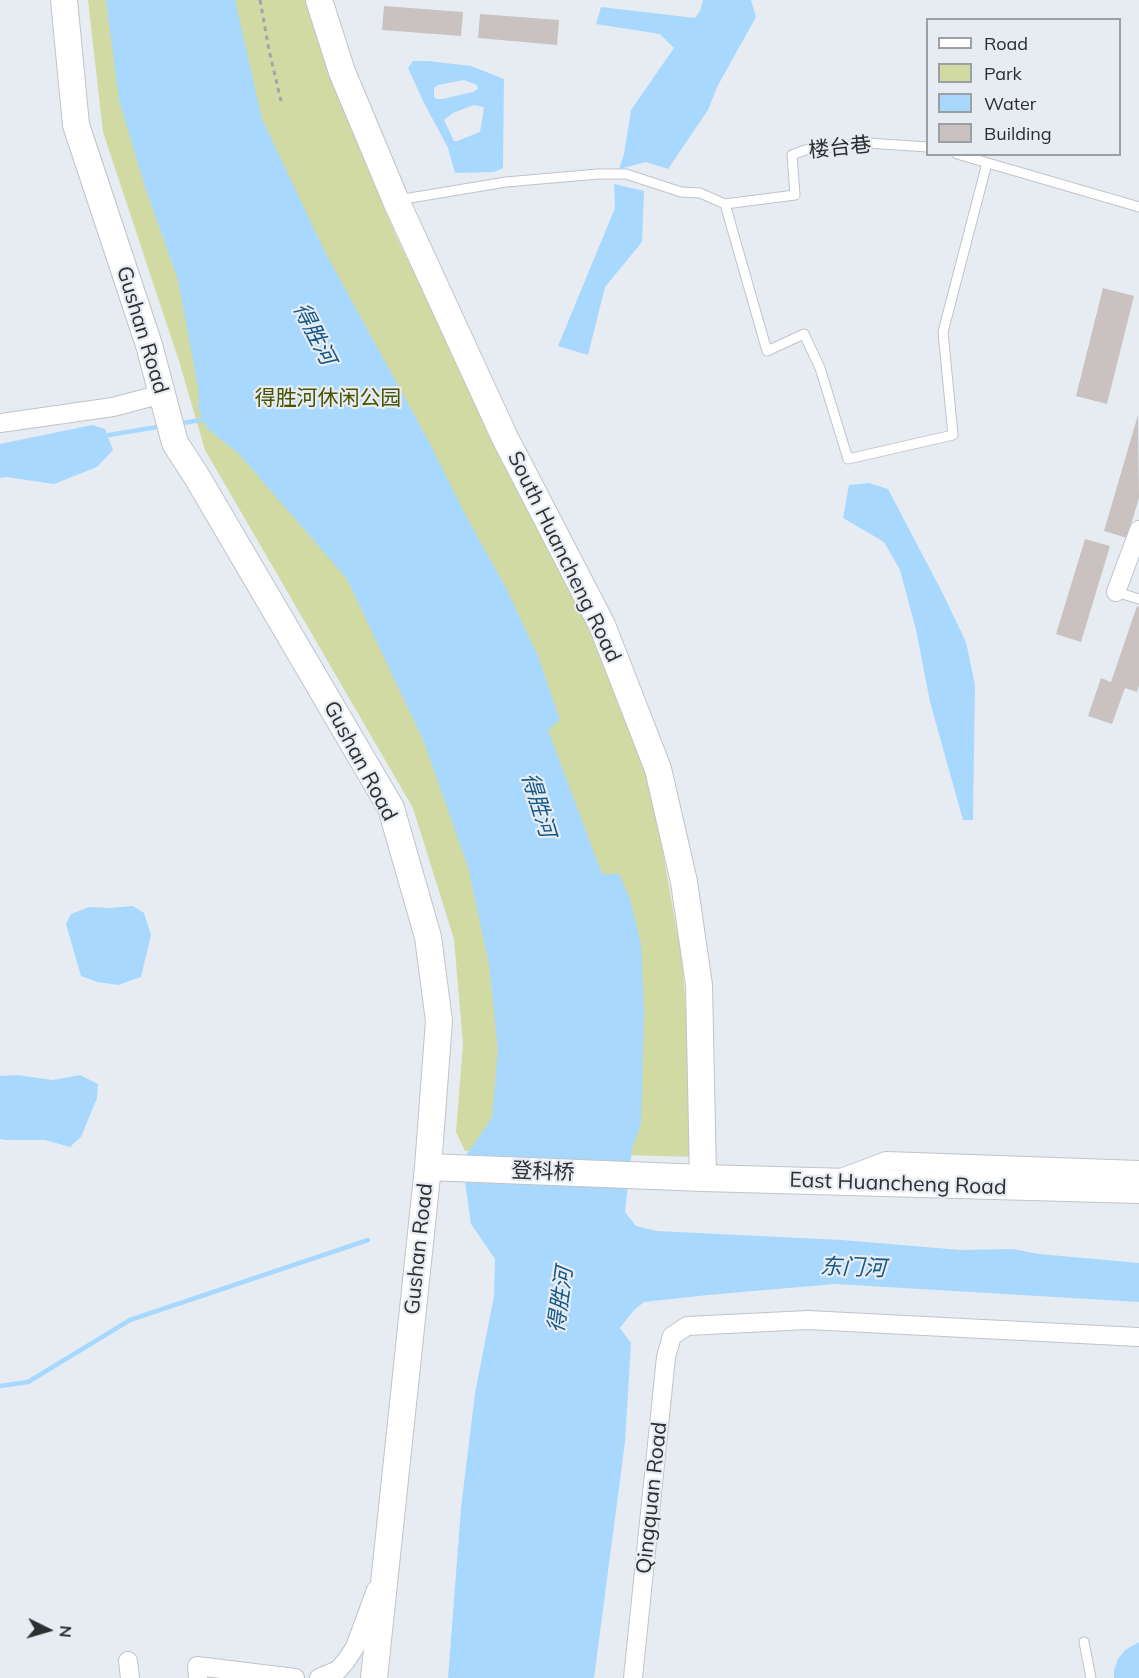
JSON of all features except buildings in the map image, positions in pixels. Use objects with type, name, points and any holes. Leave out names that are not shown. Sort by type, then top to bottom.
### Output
[{"type":"main road","name":"Gushan Road","points":[[64,0],[76,124],[149,345],[175,443],[391,808],[428,937],[438,1021],[428,1167],[374,1678]]},
{"type":"main road","name":"South Huancheng Road","points":[[319,0],[342,72],[396,201],[505,438],[602,625],[658,769],[684,882],[699,986],[703,1178]]},
{"type":"main road","name":"登科桥","points":[[428,1167],[657,1176]]},
{"type":"main road","name":"East Huancheng Road","points":[[657,1176],[1139,1190]]},
{"type":"street","points":[[0,423],[113,407],[162,394]]},
{"type":"street","points":[[1116,592],[1139,530]]},
{"type":"street","points":[[830,1182],[886,1161],[1139,1170]]},
{"type":"street","name":"Qingquan Road","points":[[633,1678],[666,1357],[672,1336],[687,1326],[808,1320],[1139,1337]]},
{"type":"street","points":[[319,1678],[338,1670],[356,1647],[372,1600],[385,1572]]},
{"type":"street","points":[[363,1678],[378,1638]]},
{"type":"street","points":[[198,1678],[197,1666],[295,1678]]},
{"type":"lane","name":"楼台巷","points":[[725,204],[795,195],[792,155],[805,150],[867,143],[926,147]]},
{"type":"lane","points":[[964,156],[1139,207]]},
{"type":"lane","points":[[396,201],[506,182],[598,174],[626,174],[681,192],[700,193],[725,204],[767,351],[804,334],[820,368],[848,459],[953,435],[943,332],[987,163]]},
{"type":"lane","points":[[1116,592],[1139,599]]},
{"type":"lane","points":[[1084,1642],[1091,1678]]},
{"type":"path","points":[[260,0],[281,101]]},
{"type":"green space","name":"得胜河休闲公园","points":[[88,0],[308,0],[329,75],[396,236],[581,612],[648,769],[682,960],[698,1157],[465,1151],[456,1132],[463,1044],[454,939],[413,808],[205,450],[179,361],[103,132]]},
{"type":"water","name":"得胜河休闲公园","points":[[106,0],[235,0],[262,119],[325,252],[506,588],[538,656],[560,720],[548,730],[602,874],[619,874],[630,899],[641,944],[644,1013],[641,1124],[632,1149],[625,1212],[636,1226],[657,1231],[842,1240],[961,1250],[1013,1249],[1039,1254],[1139,1263],[1139,1302],[835,1284],[644,1302],[633,1311],[620,1328],[631,1343],[625,1442],[594,1678],[448,1678],[461,1508],[475,1393],[494,1296],[495,1259],[471,1224],[462,1161],[492,1118],[498,1050],[489,964],[468,867],[424,742],[347,579],[239,454],[207,428],[199,411],[198,387],[178,280],[144,184],[119,100]]},
{"type":"water","points":[[703,0],[751,0],[756,17],[717,87],[708,110],[668,169],[646,162],[619,169],[624,154],[631,110],[674,48],[660,34],[596,24],[601,7],[695,18]]},
{"type":"water","points":[[413,61],[428,61],[471,66],[504,79],[503,168],[494,172],[455,173],[448,148],[408,68]],"holes":[[[464,80],[477,85],[478,89],[442,99],[436,99],[434,96],[434,88],[438,85]],[[474,105],[484,107],[480,132],[454,141],[444,120],[453,113]]]},
{"type":"water","points":[[614,184],[644,191],[642,242],[605,287],[588,355],[558,346],[615,208]]},
{"type":"water","points":[[92,425],[105,429],[113,450],[97,467],[54,484],[0,478],[0,444]]},
{"type":"water","points":[[869,483],[888,489],[966,642],[975,685],[973,820],[963,820],[930,702],[916,630],[900,570],[884,542],[843,518],[849,485]]},
{"type":"water","points":[[133,906],[144,913],[151,935],[141,977],[118,985],[97,982],[81,976],[66,924],[71,914],[89,907]]},
{"type":"water","points":[[17,1075],[53,1080],[80,1075],[98,1084],[97,1098],[81,1137],[70,1147],[45,1140],[0,1139],[0,1076]]},
{"type":"water","points":[[1139,1642],[1139,1678],[1114,1678],[1118,1659],[1125,1650]]},
{"type":"waterway","points":[[177,424],[207,419]]},
{"type":"waterway","points":[[103,436],[163,426]]},
{"type":"waterway","points":[[0,1386],[28,1382],[130,1320],[368,1240]]},
{"type":"water label","name":"得胜河","points":[[314,334]]},
{"type":"water label","name":"得胜河","points":[[538,805]]},
{"type":"water label","name":"东门河","points":[[853,1268]]},
{"type":"water label","name":"得胜河","points":[[561,1300]]}]
